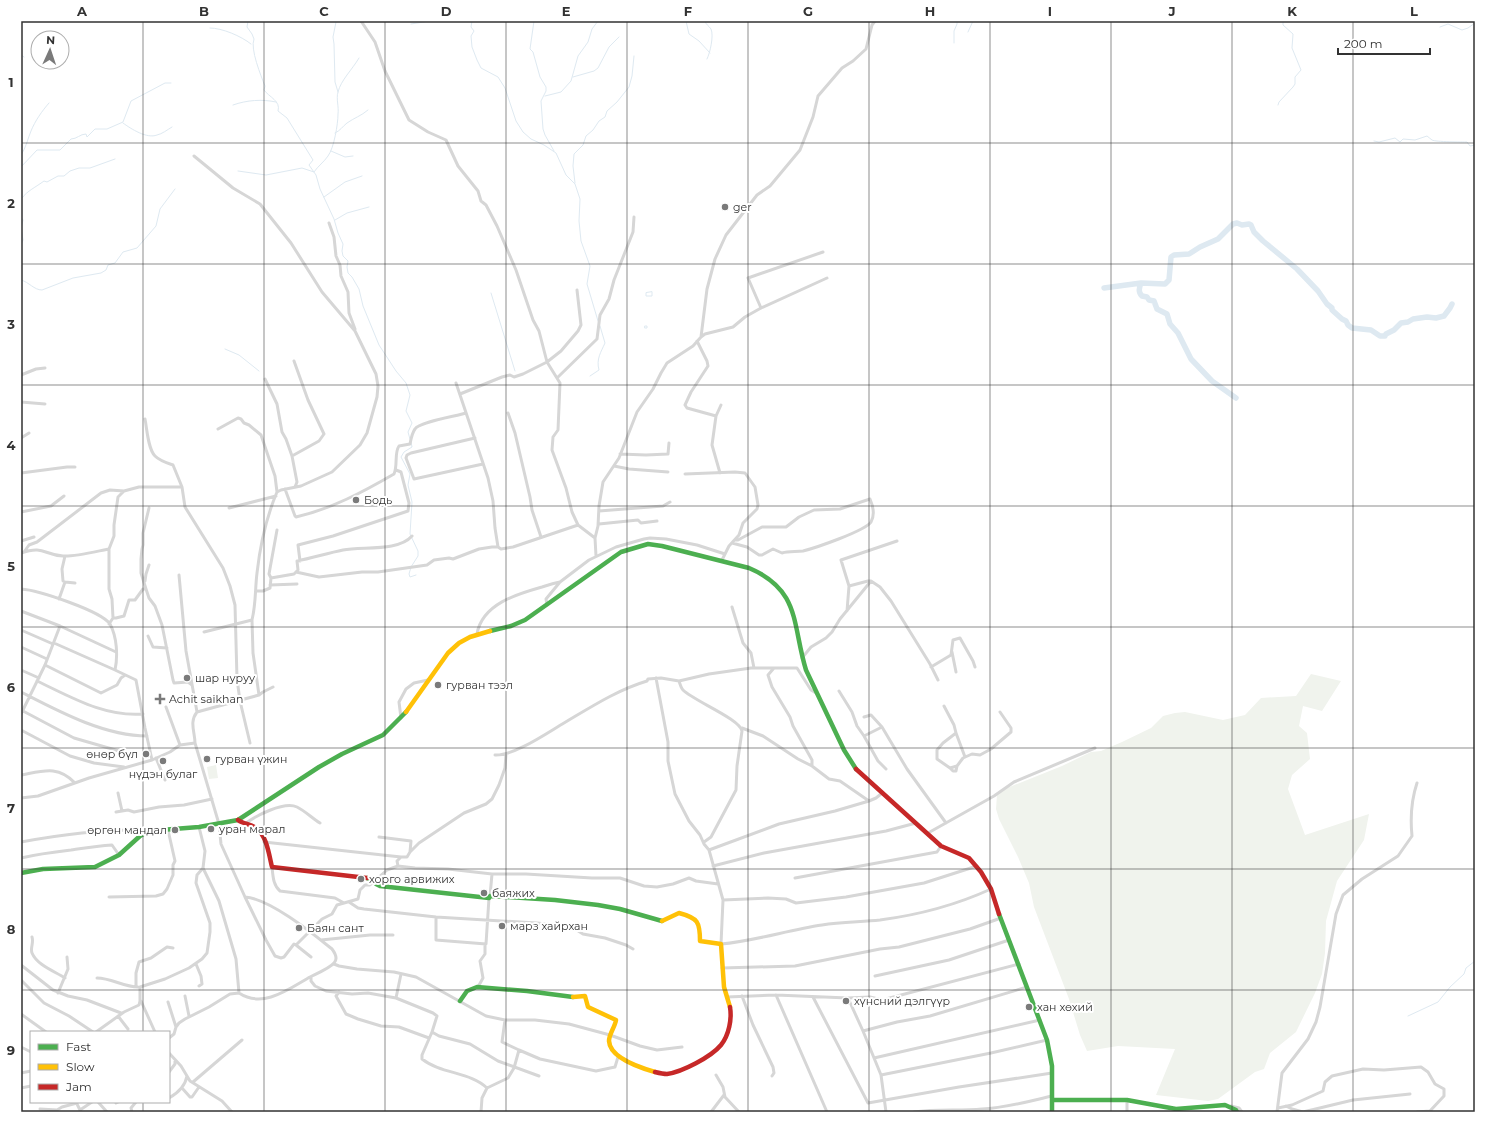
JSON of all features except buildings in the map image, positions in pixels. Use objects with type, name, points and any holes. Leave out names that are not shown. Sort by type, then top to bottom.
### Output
[{"type":"main road","points":[[21,873],[43,869],[95,866],[111,860],[119,855],[140,836],[148,831],[199,827],[238,820],[319,767],[342,754],[383,735],[401,718],[448,654],[459,643],[477,634],[510,626],[525,620],[621,552],[648,544],[662,546],[722,560],[762,573],[784,593],[794,617],[802,658],[806,670],[816,693],[857,772],[941,846],[969,858],[977,866],[991,889],[1047,1040],[1052,1066],[1052,1112]]},
{"type":"main road","points":[[238,820],[242,824],[255,828],[261,834],[272,867],[364,877],[374,880],[376,884],[380,886],[490,897],[583,903],[645,915],[661,922],[679,913],[691,916],[698,922],[700,928],[700,941],[721,944],[724,988],[731,1011],[727,1030],[720,1046],[706,1056],[675,1072],[666,1074],[640,1067],[618,1057],[613,1052],[610,1045],[610,1035],[616,1024],[616,1020],[588,1007],[584,996],[574,997],[478,987],[467,991],[460,1001]]},
{"type":"main road","points":[[1052,1098],[1127,1100],[1176,1109],[1229,1106],[1237,1112]]},
{"type":"main road","points":[[1229,1106],[1233,1112]]},
{"type":"street","points":[[361,21],[375,42],[385,72],[409,120],[428,132],[446,140],[458,166],[478,190],[481,201],[486,205],[516,270],[533,320],[539,331],[547,362],[560,383],[558,400],[558,430],[553,437],[552,450],[566,488],[572,512],[578,525],[595,538]]},
{"type":"street","points":[[701,337],[707,290],[715,259],[726,235],[757,195],[770,186],[800,150],[813,117],[818,96],[842,68],[853,61],[866,49],[872,25],[875,21]]},
{"type":"street","points":[[194,156],[233,188],[260,204],[291,243],[322,292],[355,331]]},
{"type":"street","points":[[557,378],[597,340],[600,315],[609,299],[614,280],[633,232],[634,217]]},
{"type":"street","points":[[229,508],[276,494],[285,489],[318,479],[332,472],[360,445],[367,433],[377,397],[378,386],[376,374],[355,331],[349,313],[348,292],[336,256],[334,237],[329,223]]},
{"type":"street","points":[[761,308],[748,278],[822,252]]},
{"type":"street","points":[[596,556],[595,538],[599,524],[599,511],[603,482],[620,454],[637,412],[653,389],[667,363],[692,346],[706,334],[733,327],[745,317],[761,308],[827,278]]},
{"type":"street","points":[[460,394],[502,377],[510,375],[514,377],[523,374],[547,362],[561,351],[578,331],[581,325],[577,290]]},
{"type":"street","points":[[697,341],[708,361],[708,366],[691,392],[685,405],[687,408],[716,416]]},
{"type":"street","points":[[292,456],[318,441],[324,434],[308,400],[294,361]]},
{"type":"street","points":[[21,375],[36,369],[45,368]]},
{"type":"street","points":[[265,379],[276,404],[282,432],[292,456],[297,482],[295,487]]},
{"type":"street","points":[[456,383],[475,438],[482,464],[488,478],[493,501],[498,547]]},
{"type":"street","points":[[21,402],[45,404]]},
{"type":"street","points":[[720,473],[712,447],[716,416],[721,405]]},
{"type":"street","points":[[285,489],[296,517],[352,498],[394,474],[396,470],[397,449],[399,446],[410,444],[413,431],[416,427],[466,413]]},
{"type":"street","points":[[508,413],[515,433],[532,510],[541,538]]},
{"type":"street","points":[[218,429],[238,418],[244,423],[248,424],[261,435],[275,476],[276,494],[264,529],[257,573],[255,607],[252,620],[253,653],[259,695]]},
{"type":"street","points":[[145,419],[151,451],[154,456],[160,460],[173,465],[182,487],[185,507],[224,571],[235,605],[237,679],[240,701],[250,743]]},
{"type":"street","points":[[21,438],[29,433]]},
{"type":"street","points":[[475,438],[411,453],[407,455],[406,458],[414,479],[482,464]]},
{"type":"street","points":[[620,454],[668,454],[670,443]]},
{"type":"street","points":[[614,466],[629,469],[668,472]]},
{"type":"street","points":[[21,473],[75,467]]},
{"type":"street","points":[[300,561],[298,545],[334,536],[408,511],[409,503],[401,472],[396,470]]},
{"type":"street","points":[[684,474],[735,472],[745,473],[751,480],[756,492],[758,505],[743,523],[741,532],[729,546],[722,560]]},
{"type":"street","points":[[22,552],[29,545],[37,542],[100,493],[110,490],[124,491],[139,487],[182,487]]},
{"type":"street","points":[[109,624],[113,618],[112,599],[109,589],[109,549],[114,536],[118,498],[124,491]]},
{"type":"street","points":[[21,512],[51,506],[64,496]]},
{"type":"street","points":[[732,543],[748,547],[759,555],[762,555],[773,548],[780,553],[802,551],[855,533],[870,524],[873,516],[872,503],[870,499],[840,509],[814,510],[798,517],[786,527],[762,527],[738,540],[735,540]]},
{"type":"street","points":[[599,511],[663,506],[670,502]]},
{"type":"street","points":[[149,508],[143,533],[144,545],[141,559],[142,573],[149,598],[155,606],[162,625],[174,683],[188,682],[192,685]]},
{"type":"street","points":[[599,524],[631,520],[638,520],[641,523],[657,521]]},
{"type":"street","points":[[271,578],[294,574],[296,572],[319,577],[415,568],[427,565],[434,560],[449,558],[453,559],[479,549],[498,547],[500,549],[513,547],[578,525]]},
{"type":"street","points":[[270,586],[270,574],[277,530]]},
{"type":"street","points":[[296,572],[298,570],[297,562],[300,561],[345,549],[366,549],[402,543],[412,536]]},
{"type":"street","points":[[21,541],[34,537]]},
{"type":"street","points":[[547,605],[546,599],[560,582],[596,556],[616,547],[650,538],[666,539],[697,545],[725,554]]},
{"type":"street","points":[[847,611],[849,586],[841,560],[897,541]]},
{"type":"street","points":[[22,552],[35,549],[65,556],[109,549]]},
{"type":"street","points":[[59,598],[65,582],[63,581],[62,569],[65,556]]},
{"type":"street","points":[[145,584],[149,565]]},
{"type":"street","points":[[179,575],[186,651],[197,712]]},
{"type":"street","points":[[849,586],[871,581],[880,587],[891,601],[938,680]]},
{"type":"street","points":[[802,658],[811,647],[826,638],[832,632],[871,581]]},
{"type":"street","points":[[65,582],[75,583]]},
{"type":"street","points":[[477,634],[481,621],[502,601],[525,592],[560,582]]},
{"type":"street","points":[[256,591],[262,591],[270,588],[270,586],[297,584]]},
{"type":"street","points":[[21,589],[59,598],[103,617],[109,624],[115,638],[115,670]]},
{"type":"street","points":[[113,618],[124,616],[129,600],[135,600],[143,589],[146,589]]},
{"type":"street","points":[[732,607],[743,643],[751,653],[754,668]]},
{"type":"street","points":[[21,612],[60,626],[116,652]]},
{"type":"street","points":[[204,632],[252,620]]},
{"type":"street","points":[[60,626],[45,666],[22,712],[74,738],[119,751]]},
{"type":"street","points":[[21,630],[136,680],[147,736],[154,759],[165,780]]},
{"type":"street","points":[[148,636],[154,647],[167,648]]},
{"type":"street","points":[[956,672],[952,650],[953,640],[960,638],[975,667]]},
{"type":"street","points":[[21,648],[47,660]]},
{"type":"street","points":[[931,667],[951,654],[952,650]]},
{"type":"street","points":[[45,666],[101,693],[116,685],[121,678],[125,676]]},
{"type":"street","points":[[495,755],[506,754],[629,687],[647,681],[648,679],[656,678],[679,681],[708,674],[754,668],[797,668],[807,686],[816,693]]},
{"type":"street","points":[[774,668],[768,673],[772,687],[790,717],[793,726],[812,760],[812,766]]},
{"type":"street","points":[[21,670],[94,707],[122,714],[143,714]]},
{"type":"street","points":[[656,678],[668,742],[668,761],[675,794],[689,820],[709,850],[723,900],[721,944],[755,940],[823,925],[914,914],[943,908],[969,899],[991,889]]},
{"type":"street","points":[[401,718],[398,708],[399,702],[406,689],[414,683],[428,680]]},
{"type":"street","points":[[679,681],[682,689],[735,721],[742,728],[763,736],[798,759],[812,766],[829,779],[840,781],[869,801]]},
{"type":"street","points":[[273,687],[259,695],[197,712],[193,717],[192,722],[195,733],[195,743],[219,824],[221,844],[245,897],[275,956],[281,958],[284,957],[294,944],[296,945],[322,919],[332,914],[337,905],[358,899],[360,890],[365,885],[370,885],[387,870],[398,866],[448,869],[492,874],[620,878],[644,886],[657,887],[673,884],[689,878],[696,881],[718,884]]},
{"type":"street","points":[[839,691],[852,712],[857,726],[878,761],[886,768]]},
{"type":"street","points":[[21,692],[92,725],[130,736],[147,736]]},
{"type":"street","points":[[944,706],[965,757]]},
{"type":"street","points":[[166,707],[180,745]]},
{"type":"street","points":[[956,733],[936,750],[937,759],[953,771],[956,771],[957,766],[965,757],[972,754],[980,755],[991,749],[1011,732],[1011,728],[1000,712]]},
{"type":"street","points":[[864,717],[871,715],[882,727],[907,769],[946,823]]},
{"type":"street","points":[[864,736],[882,727]]},
{"type":"street","points":[[704,842],[711,837],[736,790],[737,766],[742,728]]},
{"type":"street","points":[[21,730],[70,756],[94,763],[125,768]]},
{"type":"street","points":[[21,798],[38,796],[154,759],[180,745],[195,743]]},
{"type":"street","points":[[928,833],[994,796],[1014,782],[1095,748]]},
{"type":"street","points":[[264,842],[401,857],[407,856],[419,843],[464,813],[486,804],[492,799],[505,768],[506,754]]},
{"type":"street","points":[[21,775],[52,770],[68,775],[75,783]]},
{"type":"street","points":[[1277,1112],[1282,1073],[1308,1039],[1316,1022],[1320,1007],[1336,914],[1343,895],[1362,879],[1398,856],[1412,836],[1412,799],[1417,783]]},
{"type":"street","points":[[118,793],[122,811]]},
{"type":"street","points":[[709,850],[779,824],[835,811],[869,801],[881,794]]},
{"type":"street","points":[[116,812],[128,810],[134,812],[159,806],[184,804],[212,799]]},
{"type":"street","points":[[245,824],[254,817],[290,806],[296,807],[320,823]]},
{"type":"street","points":[[713,866],[802,846],[838,841],[886,831],[916,823]]},
{"type":"street","points":[[199,827],[205,851],[203,868],[219,900],[236,959],[239,993]]},
{"type":"street","points":[[21,842],[102,830],[134,830],[140,836]]},
{"type":"street","points":[[109,896],[156,896],[165,892],[174,876],[173,865],[175,861],[168,830]]},
{"type":"street","points":[[379,837],[411,841],[410,852]]},
{"type":"street","points":[[21,858],[52,852],[112,845],[119,855]]},
{"type":"street","points":[[795,878],[937,852],[941,846]]},
{"type":"street","points":[[398,866],[397,861],[401,857]]},
{"type":"street","points":[[723,900],[768,898],[786,899],[796,902],[846,897],[888,891],[924,883],[977,866]]},
{"type":"street","points":[[272,867],[276,888],[280,892],[335,898],[344,903]]},
{"type":"street","points":[[97,978],[107,979],[129,987],[138,987],[165,979],[196,964],[206,953],[210,932],[210,923],[196,883],[197,875],[203,868]]},
{"type":"street","points":[[478,987],[483,978],[480,961],[485,954],[492,874]]},
{"type":"street","points":[[245,897],[253,897],[291,917],[335,953],[334,964]]},
{"type":"street","points":[[349,902],[358,908],[436,917],[564,926],[575,929],[583,934],[605,938],[633,949]]},
{"type":"street","points":[[436,917],[436,940],[485,944]]},
{"type":"street","points":[[722,968],[795,966],[880,949],[899,947],[1001,918]]},
{"type":"street","points":[[321,940],[370,935],[393,935]]},
{"type":"street","points":[[32,937],[32,954],[40,963],[65,978]]},
{"type":"street","points":[[875,976],[949,960],[1009,940]]},
{"type":"street","points":[[296,945],[310,957]]},
{"type":"street","points":[[155,1031],[140,1000],[136,973],[139,962],[151,958],[167,947],[173,948]]},
{"type":"street","points":[[58,993],[65,978],[69,964],[67,957]]},
{"type":"street","points":[[196,964],[202,981],[202,984],[199,986]]},
{"type":"street","points":[[170,1037],[174,1034],[179,1023],[230,994],[239,993],[245,997],[253,999],[273,997],[284,993],[334,964],[339,966],[383,970],[416,977],[460,1001],[467,1007],[486,1016],[505,1020],[552,1021],[569,1024],[657,1050],[682,1047]]},
{"type":"street","points":[[727,998],[776,995],[848,998],[870,997],[882,1000],[1019,964]]},
{"type":"street","points":[[21,965],[58,993],[87,1000],[120,1015],[128,1029]]},
{"type":"street","points":[[396,998],[401,974]]},
{"type":"street","points":[[311,977],[311,981],[315,986],[326,991],[352,994],[368,993],[396,998],[436,1016],[432,1032],[422,1055],[422,1059],[437,1068],[453,1072],[482,1083],[487,1088]]},
{"type":"street","points":[[21,980],[44,1003],[69,1016],[92,1031]]},
{"type":"street","points":[[863,1031],[897,1022],[930,1016],[1028,987]]},
{"type":"street","points":[[339,992],[336,996],[346,1014],[381,1026],[399,1027],[429,1038]]},
{"type":"street","points":[[776,995],[827,1112]]},
{"type":"street","points":[[186,996],[189,1016]]},
{"type":"street","points":[[742,996],[753,1025],[773,1067],[774,1073],[772,1076]]},
{"type":"street","points":[[813,997],[868,1103],[951,1088],[1052,1073]]},
{"type":"street","points":[[848,998],[881,1075],[886,1112]]},
{"type":"street","points":[[96,1031],[139,1005],[140,1000]]},
{"type":"street","points":[[168,1002],[176,1027]]},
{"type":"street","points":[[21,1014],[45,1031]]},
{"type":"street","points":[[505,1020],[502,1042],[540,1059],[596,1071],[615,1067],[618,1057]]},
{"type":"street","points":[[874,1058],[1040,1020]]},
{"type":"street","points":[[432,1032],[440,1036],[470,1044],[498,1061],[539,1076]]},
{"type":"street","points":[[192,1082],[242,1040]]},
{"type":"street","points":[[881,1075],[1047,1040]]},
{"type":"street","points":[[21,1046],[30,1051]]},
{"type":"street","points":[[481,1112],[482,1098],[487,1088],[508,1078],[514,1068],[519,1050]]},
{"type":"street","points":[[170,1054],[181,1066],[192,1082],[222,1100],[232,1112]]},
{"type":"street","points":[[170,1071],[175,1064],[175,1061]]},
{"type":"street","points":[[1278,1108],[1292,1105],[1323,1091],[1325,1082],[1332,1076],[1363,1069],[1384,1070],[1421,1067],[1428,1072],[1435,1084],[1444,1089],[1444,1096],[1430,1112],[1417,1112]]},
{"type":"street","points":[[716,1075],[724,1087],[726,1097],[739,1112]]},
{"type":"street","points":[[170,1097],[182,1088],[187,1076]]},
{"type":"street","points":[[182,1088],[190,1097],[192,1097],[199,1087]]},
{"type":"street","points":[[1286,1106],[1303,1112],[1353,1100],[1410,1094]]},
{"type":"street","points":[[711,1112],[724,1095],[726,1097]]},
{"type":"street","points":[[914,1112],[927,1110],[983,1109],[1052,1098]]},
{"type":"street","points":[[1127,1100],[1127,1112]]},
{"type":"street","points":[[40,1109],[57,1110],[62,1106],[76,1103],[80,1111],[91,1103]]},
{"type":"street","points":[[99,1103],[107,1112]]},
{"type":"street","points":[[1229,1106],[1239,1108],[1242,1112]]},
{"type":"shaded area","points":[[1311,674],[1341,681],[1322,711],[1303,706],[1299,726],[1307,733],[1310,759],[1292,775],[1288,789],[1305,835],[1369,814],[1364,840],[1337,881],[1326,921],[1325,953],[1322,974],[1315,993],[1296,1032],[1270,1053],[1264,1069],[1255,1072],[1218,1099],[1208,1101],[1156,1095],[1175,1049],[1118,1046],[1087,1051],[1034,907],[1029,883],[999,819],[996,809],[997,795],[1007,788],[1062,766],[1091,752],[1101,751],[1122,742],[1151,728],[1163,716],[1185,712],[1223,720],[1245,715],[1261,698],[1296,696]]},
{"type":"shaded area","points":[[216,765],[218,778],[209,779],[207,767]]},
{"type":"waterway","points":[[248,21],[247,27],[254,39],[253,49],[265,86],[264,90],[278,104],[278,111],[287,118],[313,160],[309,165],[316,175],[320,189],[334,219],[343,244],[343,256],[348,261],[348,273],[359,289],[363,306],[379,345],[396,371],[406,383],[410,395],[406,411],[412,423],[408,432],[410,439]]},
{"type":"waterway","points":[[411,24],[430,21]]},
{"type":"waterway","points":[[468,21],[472,22]]},
{"type":"waterway","points":[[472,21],[471,27],[474,31],[471,36],[472,47],[481,68],[498,77],[505,88],[516,121],[523,132],[531,139],[556,153],[566,175],[575,184],[580,199],[579,221],[581,241],[590,266],[587,284],[598,321]]},
{"type":"waterway","points":[[534,21],[530,49],[533,52],[540,77],[546,87],[546,91],[541,101],[543,129],[554,151]]},
{"type":"waterway","points":[[545,96],[561,92],[571,81],[578,56],[588,42],[592,29],[598,21]]},
{"type":"waterway","points":[[686,21],[689,34],[699,41],[710,53]]},
{"type":"waterway","points":[[705,21],[712,32],[712,40],[707,59]]},
{"type":"waterway","points":[[954,43],[954,31],[957,21]]},
{"type":"waterway","points":[[968,32],[973,21]]},
{"type":"waterway","points":[[1278,105],[1295,84],[1295,77],[1301,70],[1292,48],[1293,34],[1283,25],[1283,21]]},
{"type":"waterway","points":[[336,22],[333,37],[335,82],[338,92]]},
{"type":"waterway","points":[[1440,27],[1448,24],[1462,30],[1475,23]]},
{"type":"waterway","points":[[210,28],[220,29],[231,33],[251,44]]},
{"type":"waterway","points":[[573,77],[594,71],[598,68],[609,47],[619,37]]},
{"type":"waterway","points":[[575,183],[573,166],[574,154],[583,145],[586,136],[593,130],[599,121],[605,117],[607,111],[617,102],[629,87],[632,76],[634,56]]},
{"type":"waterway","points":[[238,171],[266,175],[302,168],[314,172],[326,158],[332,147],[337,124],[337,97],[339,88],[359,58]]},
{"type":"waterway","points":[[21,167],[37,150],[60,150],[71,139],[84,134],[86,134],[87,137],[95,129],[107,129],[123,122],[131,101],[165,83],[171,83]]},
{"type":"waterway","points":[[233,105],[254,100],[276,102]]},
{"type":"waterway","points":[[21,155],[31,131],[41,113],[49,103]]},
{"type":"waterway","points":[[335,133],[347,123],[368,110]]},
{"type":"waterway","points":[[123,123],[144,135],[149,136],[163,133],[172,127]]},
{"type":"waterway","points":[[1374,141],[1379,142],[1395,138],[1400,142],[1403,139],[1415,140],[1427,136],[1434,141],[1467,142],[1470,146],[1475,145]]},
{"type":"waterway","points":[[331,151],[345,157],[353,156]]},
{"type":"waterway","points":[[22,198],[29,191],[44,181],[47,182],[58,176],[64,176],[70,171],[79,168],[90,168],[115,159]]},
{"type":"waterway","points":[[324,197],[345,182],[362,176]]},
{"type":"waterway","points":[[21,280],[27,282],[36,289],[42,290],[73,278],[101,273],[106,270],[108,265],[115,263],[123,252],[137,248],[156,226],[160,209],[175,189]]},
{"type":"waterway","points":[[335,220],[347,213],[369,207]]},
{"type":"waterway","points":[[21,217],[23,220],[21,228],[23,240],[21,245]]},
{"type":"waterway","points":[[1104,288],[1141,283],[1165,284],[1169,280],[1171,257],[1174,255],[1189,254],[1218,239],[1233,224],[1237,223],[1242,225],[1251,225],[1254,232],[1297,269],[1318,291],[1332,310],[1352,328],[1371,330],[1380,336],[1385,336],[1401,323],[1408,322],[1413,319],[1427,317],[1436,318],[1444,316],[1452,304]]},
{"type":"waterway","points":[[1141,283],[1139,290],[1140,293],[1142,296],[1154,301],[1157,309],[1167,314],[1170,324],[1178,333],[1191,359],[1212,381],[1236,398]]},
{"type":"waterway","points":[[652,292],[652,296],[646,296],[646,293],[652,292]]},
{"type":"waterway","points":[[491,293],[515,371]]},
{"type":"waterway","points":[[590,376],[599,370],[599,359],[605,343],[600,326]]},
{"type":"waterway","points":[[645,326],[647,326],[647,328],[645,328],[645,326]]},
{"type":"waterway","points":[[225,349],[239,355],[259,371]]},
{"type":"waterway","points":[[411,442],[412,447],[404,452],[401,457],[410,474],[408,485],[412,502],[410,534],[418,551],[418,556],[411,567],[409,574],[410,577],[416,575]]},
{"type":"waterway","points":[[1408,1016],[1438,1002],[1450,987],[1464,974],[1466,968],[1475,961]]},
{"type":"traffic: fast","points":[[490,631],[511,626],[525,620],[621,552],[648,544],[662,546],[749,568],[766,577],[778,587],[786,598],[792,610],[796,624],[806,670],[844,750],[856,769]]},
{"type":"traffic: fast","points":[[21,873],[43,869],[95,867],[119,855],[140,836],[148,831],[199,827],[238,820],[319,767],[342,754],[383,735],[406,712]]},
{"type":"traffic: fast","points":[[367,878],[374,880],[376,884],[380,886],[489,898],[490,896],[555,900],[598,905],[620,909],[662,921]]},
{"type":"traffic: fast","points":[[999,914],[1047,1040],[1052,1066],[1052,1112]]},
{"type":"traffic: fast","points":[[460,1001],[467,991],[477,987],[527,991],[573,997]]},
{"type":"traffic: fast","points":[[1052,1100],[1127,1100],[1176,1109],[1225,1105],[1236,1110],[1237,1112]]},
{"type":"traffic: slow","points":[[406,712],[448,653],[459,643],[470,637],[490,631]]},
{"type":"traffic: slow","points":[[662,921],[679,913],[685,915],[697,922],[700,941],[721,944],[724,987],[730,1007]]},
{"type":"traffic: slow","points":[[573,997],[585,996],[588,1007],[616,1020],[609,1041],[611,1047],[620,1057],[642,1068],[655,1072]]},
{"type":"traffic: jam","points":[[856,769],[941,846],[969,858],[981,872],[991,889],[999,914]]},
{"type":"traffic: jam","points":[[238,820],[260,831],[267,846],[272,867],[367,878]]},
{"type":"traffic: jam","points":[[655,1072],[662,1074],[673,1073],[696,1063],[716,1050],[724,1041],[728,1032],[731,1012],[730,1007]]},
{"type":"place","name":"ger","points":[[725,207]]},
{"type":"place","name":"Бодь","points":[[356,500]]},
{"type":"place","name":"шар нуруу","points":[[187,678]]},
{"type":"place","name":"гурван тээл","points":[[438,685]]},
{"type":"place","name":"Achit saikhan","points":[[160,699]]},
{"type":"place","name":"өнөр бүл","points":[[146,754]]},
{"type":"place","name":"гурван үжин","points":[[207,759]]},
{"type":"place","name":"нүдэн булаг","points":[[163,761]]},
{"type":"place","name":"уран марал","points":[[211,829]]},
{"type":"place","name":"өргөн мандал","points":[[175,830]]},
{"type":"place","name":"хорго арвижих","points":[[361,879]]},
{"type":"place","name":"баяжих","points":[[484,893]]},
{"type":"place","name":"марз хайрхан","points":[[502,926]]},
{"type":"place","name":"Баян сант","points":[[299,928]]},
{"type":"place","name":"хүнсний дэлгүүр","points":[[846,1001]]},
{"type":"place","name":"хан хөхий","points":[[1029,1007]]}]
